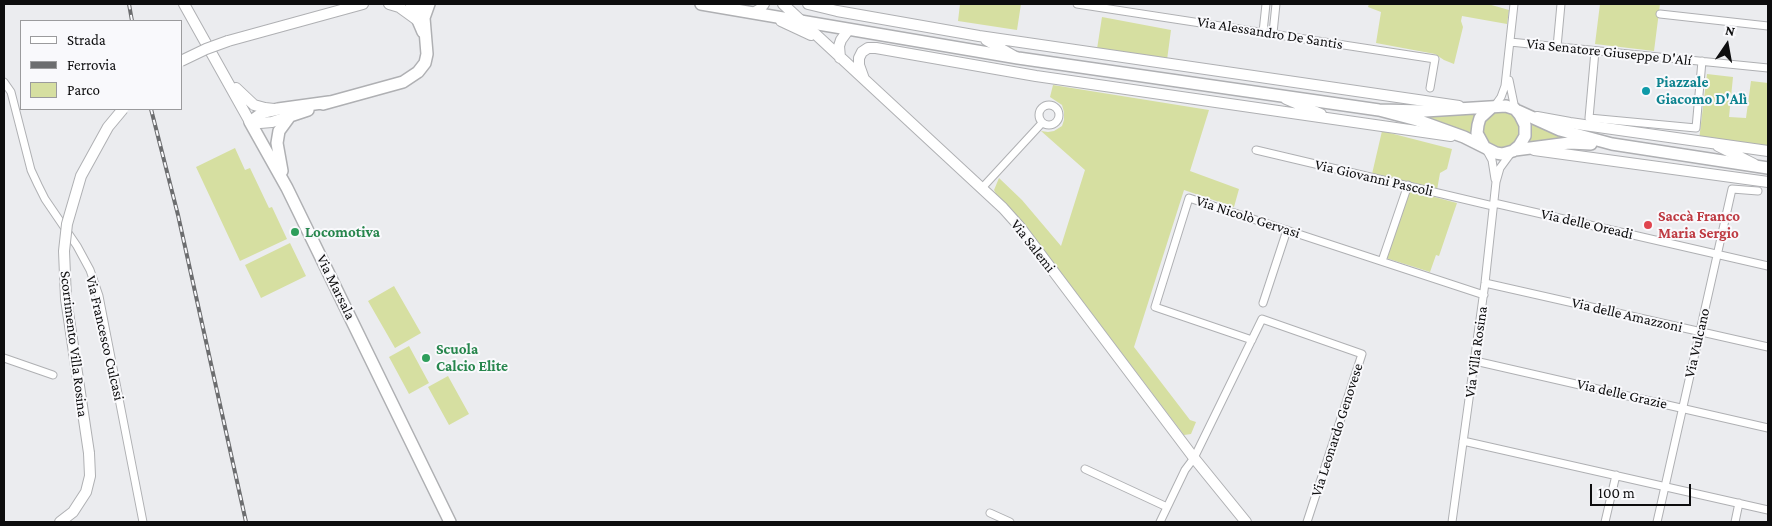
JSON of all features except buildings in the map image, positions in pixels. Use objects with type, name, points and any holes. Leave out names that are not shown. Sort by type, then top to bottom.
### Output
[{"type":"main road","points":[[287,188],[279,160],[277,143],[279,131],[290,116],[329,102],[403,82],[418,72],[424,63],[428,47],[421,19],[411,4]]},
{"type":"main road","points":[[421,19],[429,4]]},
{"type":"main road","points":[[701,4],[735,10],[758,9],[802,21],[1018,58],[1379,110],[1425,111],[1506,106],[1560,130],[1612,144],[1764,167]]},
{"type":"main road","points":[[250,122],[264,112],[329,102]]},
{"type":"main road","points":[[1484,147],[1477,132],[1478,125],[1480,118],[1493,107]]},
{"type":"main road","points":[[1379,110],[1417,120],[1464,138],[1496,153],[1508,153],[1569,143],[1612,144]]},
{"type":"main road","points":[[1518,111],[1523,119],[1526,130],[1518,150]]},
{"type":"main road","name":"Via Marsala","points":[[250,122],[287,188],[450,522]]},
{"type":"street","name":"Via Marsala","points":[[184,4],[250,122]]},
{"type":"street","points":[[182,61],[228,41],[363,4]]},
{"type":"street","points":[[389,4],[399,7],[421,19]]},
{"type":"street","points":[[420,4],[421,19]]},
{"type":"street","name":"Via Salemi","points":[[783,4],[1003,208],[1194,458],[1246,522]]},
{"type":"street","points":[[808,4],[837,11],[979,36],[1478,109]]},
{"type":"street","name":"Via Alessandro De Santis","points":[[1077,4],[1435,59],[1430,88]]},
{"type":"street","points":[[1263,32],[1266,4]]},
{"type":"street","points":[[1273,33],[1276,4]]},
{"type":"street","points":[[1493,107],[1501,97],[1508,72],[1514,4]]},
{"type":"street","points":[[1557,47],[1561,4]]},
{"type":"street","points":[[758,9],[827,45]]},
{"type":"street","points":[[1660,14],[1768,26]]},
{"type":"street","points":[[840,58],[839,46],[849,29]]},
{"type":"street","points":[[979,36],[1018,58]]},
{"type":"street","name":"Via Senatore Giuseppe D'Alí","points":[[1510,42],[1768,68]]},
{"type":"street","points":[[866,82],[859,65],[859,58],[862,52],[868,48],[876,48],[1036,76],[1464,138]]},
{"type":"street","points":[[1596,51],[1589,118],[1696,128],[1702,62]]},
{"type":"street","points":[[1508,72],[1518,111],[1570,123],[1768,151]]},
{"type":"street","name":"Via Francesco Culcasi","points":[[4,82],[11,92],[31,170],[45,199],[77,246],[90,270],[98,296],[143,522]]},
{"type":"street","points":[[228,82],[254,104],[265,108],[278,109]]},
{"type":"street","points":[[1279,96],[1333,120]]},
{"type":"street","name":"Scorrimento Villa Rosina","points":[[60,522],[80,504],[86,492],[90,476],[66,299],[64,251],[69,216],[81,176],[108,127],[121,110]]},
{"type":"street","points":[[250,122],[272,122],[290,116]]},
{"type":"street","points":[[982,188],[1042,123]]},
{"type":"street","points":[[1709,142],[1764,167]]},
{"type":"street","name":"Via Villa Rosina","points":[[1484,147],[1492,160],[1496,182]]},
{"type":"street","name":"Via Giovanni Pascoli","points":[[1256,150],[1493,205]]},
{"type":"street","points":[[1518,150],[1768,182]]},
{"type":"street","name":"Via Villa Rosina","points":[[1452,522],[1484,295],[1496,182],[1500,168],[1518,150]]},
{"type":"street","points":[[1382,261],[1408,185]]},
{"type":"street","name":"Via Vulcano","points":[[1657,522],[1732,189],[1758,191]]},
{"type":"street","name":"Via Nicolò Gervasi","points":[[1252,340],[1154,306],[1189,198],[1484,295]]},
{"type":"street","name":"Via delle Oreadi","points":[[1493,205],[1768,266]]},
{"type":"street","points":[[1263,303],[1287,230]]},
{"type":"street","name":"Via delle Amazzoni","points":[[1485,283],[1768,347]]},
{"type":"street","name":"Via Leonardo Genovese","points":[[1252,340],[1262,319],[1362,354],[1307,522]]},
{"type":"street","points":[[1160,522],[1252,340]]},
{"type":"street","points":[[4,358],[53,375]]},
{"type":"street","name":"Via delle Grazie","points":[[1475,361],[1768,428]]},
{"type":"street","points":[[1463,441],[1768,510]]},
{"type":"street","points":[[1086,469],[1167,508]]},
{"type":"street","points":[[1605,522],[1616,475]]},
{"type":"street","points":[[1735,522],[1739,503]]},
{"type":"street","points":[[990,513],[1010,522]]},
{"type":"green space","points":[[960,4],[1021,4],[1017,30],[958,21]]},
{"type":"green space","points":[[1369,4],[1488,4],[1509,10],[1507,24],[1462,16],[1463,27],[1454,64],[1435,54],[1376,43],[1381,12],[1368,7]]},
{"type":"green space","points":[[1600,4],[1660,4],[1654,51],[1595,44]]},
{"type":"green space","points":[[1102,17],[1171,30],[1167,60],[1097,49]]},
{"type":"green space","points":[[1707,74],[1733,77],[1729,117],[1746,118],[1751,81],[1768,83],[1768,148],[1699,140]]},
{"type":"green space","points":[[1053,85],[1209,110],[1190,171],[1239,189],[1234,207],[1184,190],[1134,347],[1190,420],[1196,422],[1191,434],[1184,435],[1040,245],[994,190],[999,178],[1022,200],[1061,246],[1085,170],[1041,131],[1054,131],[1062,126],[1064,120],[1062,105],[1050,97]]},
{"type":"green space","points":[[1494,111],[1510,111],[1521,121],[1522,136],[1505,151],[1490,148],[1481,136],[1483,121]]},
{"type":"green space","points":[[1415,115],[1475,115],[1471,134]]},
{"type":"green space","points":[[1530,122],[1572,138],[1536,143],[1530,142]]},
{"type":"green space","points":[[1382,131],[1452,149],[1447,169],[1440,173],[1437,190],[1372,174]]},
{"type":"green space","points":[[235,148],[245,170],[250,168],[269,208],[272,207],[287,239],[240,261],[196,167]]},
{"type":"green space","points":[[1408,190],[1457,203],[1439,256],[1436,255],[1430,272],[1386,258]]},
{"type":"green space","points":[[290,243],[306,276],[261,298],[245,265]]},
{"type":"green space","points":[[394,286],[421,333],[395,348],[368,301]]},
{"type":"green space","points":[[409,346],[429,383],[409,394],[389,357]]},
{"type":"green space","points":[[448,376],[469,414],[449,425],[428,387]]},
{"type":"railway","points":[[129,4],[132,20]]},
{"type":"railway","points":[[151,110],[178,215],[246,522]]},
{"type":"place","name":"Piazzale Giacomo D'Alì","points":[[1646,91]]},
{"type":"place","name":"Saccà Franco Maria Sergio","points":[[1648,225]]},
{"type":"place","name":"Locomotiva","points":[[295,232]]},
{"type":"place","name":"Scuola Calcio Elite","points":[[426,358]]}]
